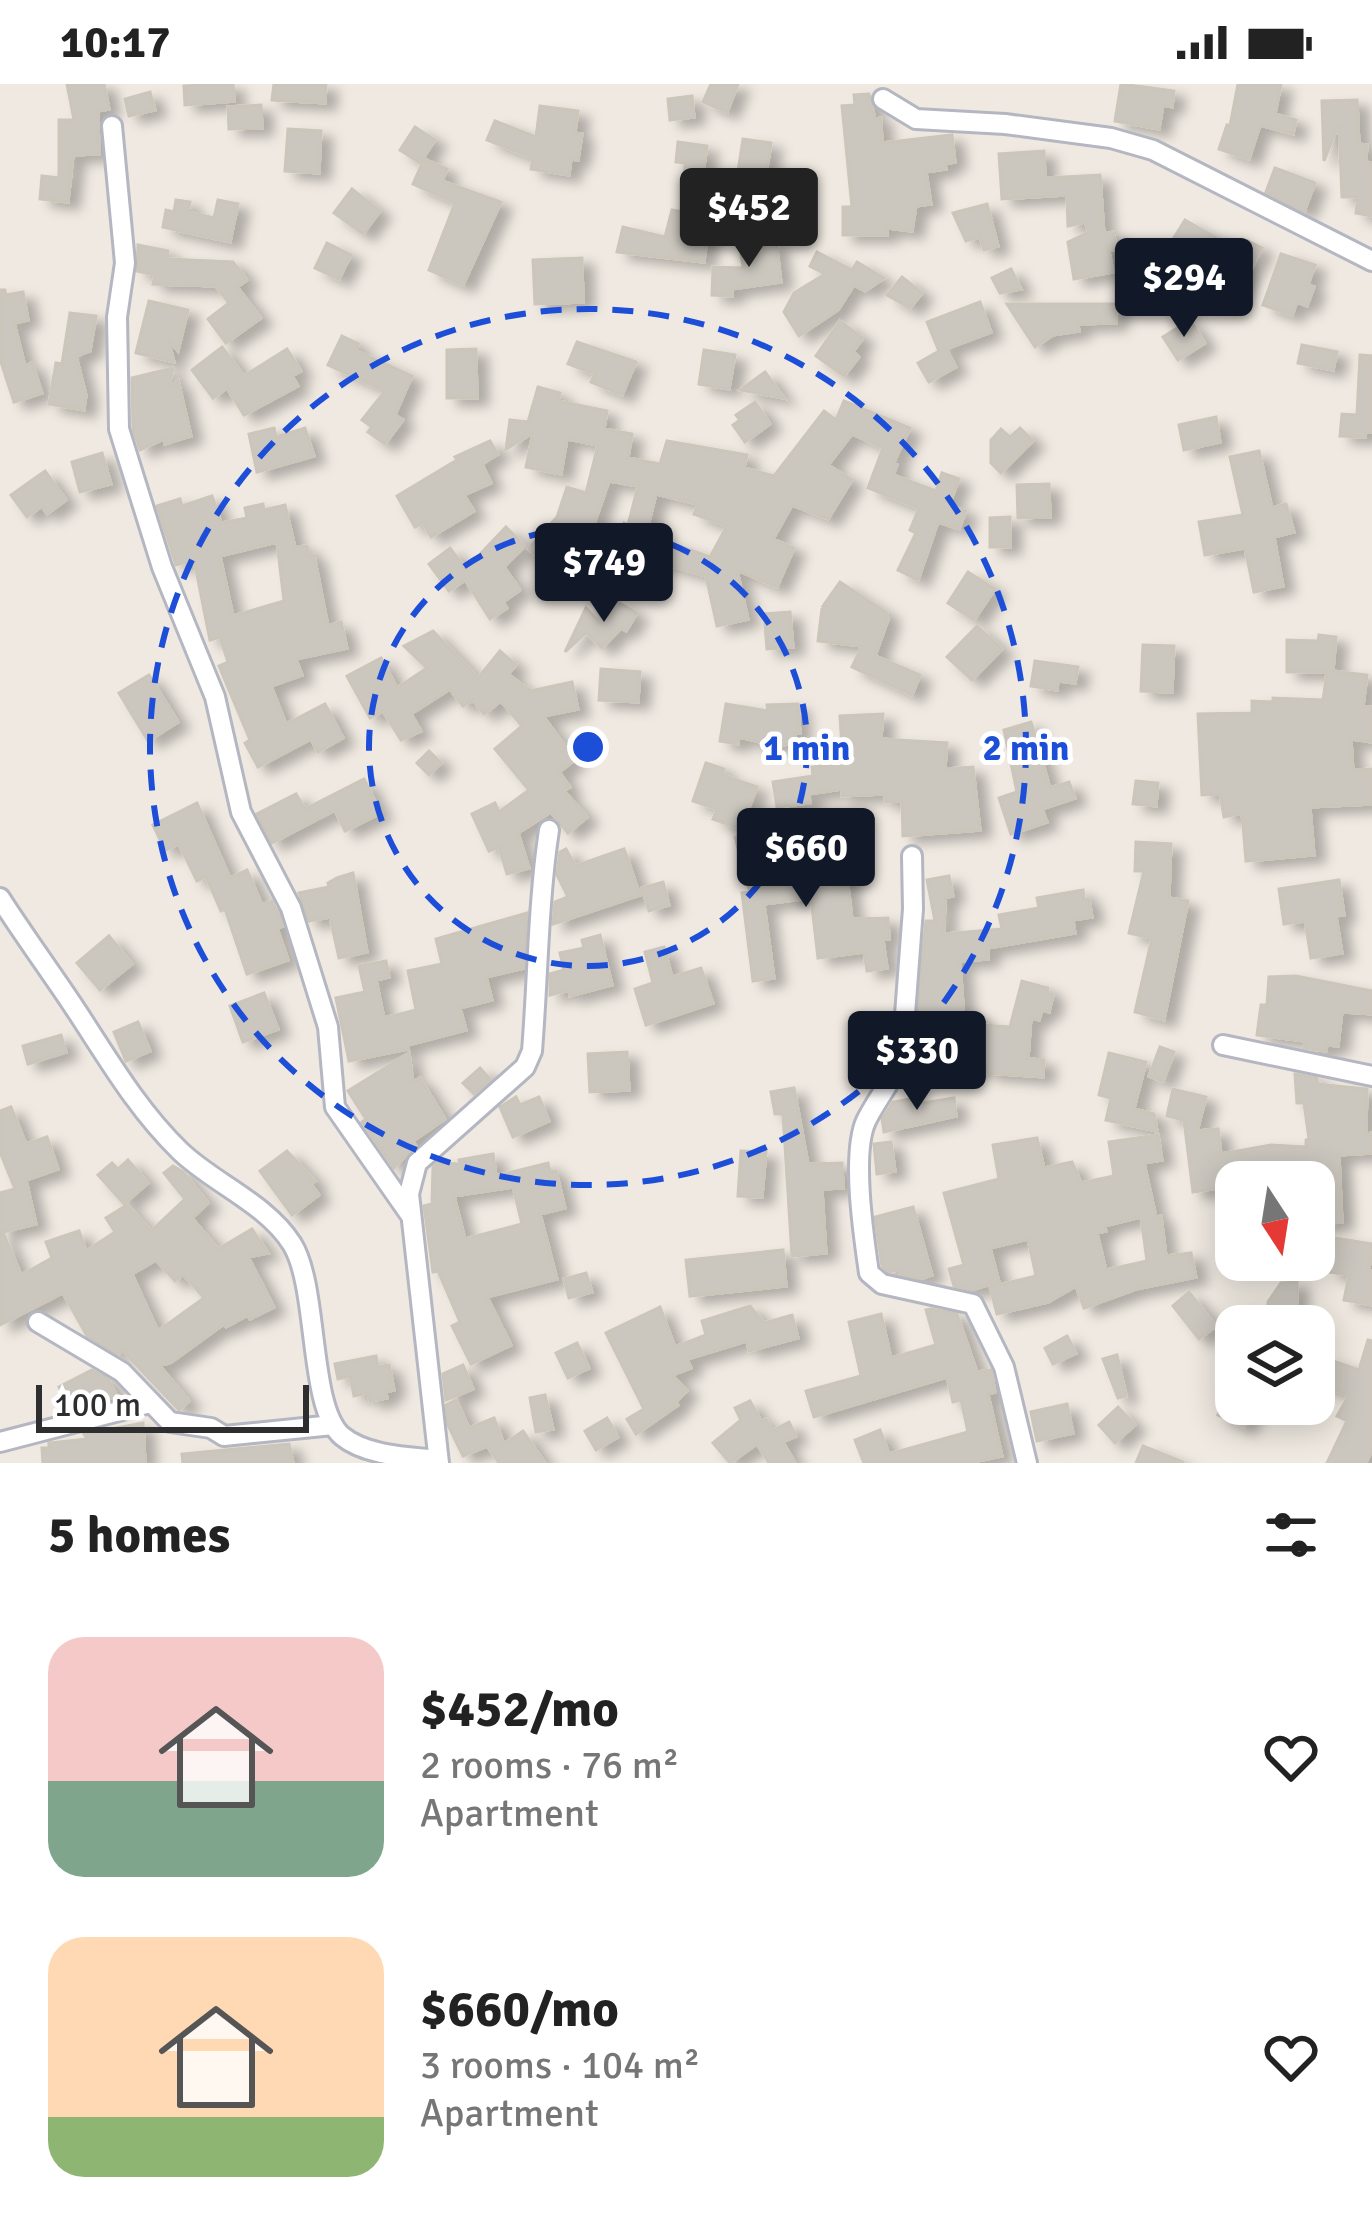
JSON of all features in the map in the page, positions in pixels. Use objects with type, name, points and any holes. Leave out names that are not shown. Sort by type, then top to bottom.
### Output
[{"type":"street","points":[[883,99],[916,119],[1005,124],[1111,138],[1154,150],[1372,261]]},
{"type":"street","points":[[112,126],[125,263],[117,317],[118,429],[162,567],[215,697],[241,812],[291,908],[328,1027],[335,1107],[411,1216]]},
{"type":"street","points":[[0,898],[137,1106],[183,1155],[288,1238],[302,1264],[314,1350],[333,1425],[344,1438],[379,1450],[438,1461],[409,1194],[417,1163],[525,1067],[532,1051],[542,923],[538,898],[549,830]]},
{"type":"street","points":[[912,856],[913,909],[902,1054],[896,1073],[864,1124],[862,1225],[869,1273],[882,1284],[973,1304],[1004,1367],[1027,1463]]},
{"type":"street","points":[[1223,1045],[1372,1076]]},
{"type":"street","points":[[38,1322],[122,1372],[170,1422],[212,1428],[224,1436],[333,1425]]},
{"type":"street","points":[[0,1442],[150,1402]]},
{"type":"building","points":[[67,84],[104,84],[109,109],[98,111],[99,154],[73,155],[68,202],[40,199],[42,176],[59,178],[59,120],[74,120]]},
{"type":"building","points":[[233,84],[234,101],[185,105],[184,86]]},
{"type":"building","points":[[274,84],[326,84],[325,103],[272,100]]},
{"type":"building","points":[[711,84],[738,84],[727,112],[703,102]]},
{"type":"building","points":[[1121,84],[1174,91],[1172,107],[1163,105],[1159,129],[1115,121]]},
{"type":"building","points":[[1238,84],[1281,84],[1275,114],[1296,120],[1293,134],[1260,125],[1249,159],[1219,149],[1230,126]]},
{"type":"building","points":[[150,92],[155,110],[129,116],[125,99]]},
{"type":"building","points":[[869,94],[875,119],[881,118],[882,143],[952,135],[955,162],[945,164],[946,169],[926,172],[931,204],[916,206],[912,231],[887,228],[887,235],[843,235],[843,207],[852,207],[842,106],[855,105],[854,95]]},
{"type":"building","points":[[692,96],[694,117],[670,120],[668,99]]},
{"type":"building","points":[[1357,100],[1359,144],[1367,145],[1366,162],[1372,163],[1372,216],[1356,213],[1358,197],[1342,197],[1339,123],[1324,161],[1322,101]]},
{"type":"building","points":[[261,105],[262,128],[229,129],[228,107]]},
{"type":"building","points":[[540,106],[578,111],[575,133],[582,134],[578,160],[571,159],[569,175],[531,169],[533,158],[487,140],[495,121],[536,137]]},
{"type":"building","points":[[415,127],[435,140],[420,163],[400,150]]},
{"type":"building","points":[[288,129],[321,131],[319,173],[285,171]]},
{"type":"building","points":[[743,139],[771,143],[766,175],[738,172]]},
{"type":"building","points":[[678,142],[707,146],[701,187],[712,188],[704,262],[617,252],[623,227],[665,237],[672,210],[684,212],[685,163],[676,162]]},
{"type":"building","points":[[1044,151],[1045,178],[1100,175],[1104,234],[1113,232],[1117,249],[1109,251],[1113,272],[1074,279],[1068,242],[1089,232],[1085,222],[1068,226],[1067,195],[1002,199],[999,154]]},
{"type":"building","points":[[424,159],[447,169],[442,181],[501,202],[463,285],[429,270],[455,203],[413,184]]},
{"type":"building","points":[[1275,168],[1315,183],[1304,212],[1266,192]]},
{"type":"building","points":[[352,189],[380,211],[363,234],[334,213]]},
{"type":"building","points":[[176,200],[190,202],[188,212],[214,218],[218,200],[238,204],[230,242],[163,227],[166,210],[174,212]]},
{"type":"building","points":[[987,204],[998,246],[984,250],[980,237],[966,241],[953,213]]},
{"type":"building","points":[[1185,220],[1223,242],[1220,252],[1241,260],[1248,241],[1262,248],[1233,305],[1203,290],[1215,267],[1190,252],[1177,276],[1157,265]]},
{"type":"building","points":[[776,241],[781,282],[732,289],[732,296],[712,295],[713,267],[743,268],[740,246]]},
{"type":"building","points":[[327,243],[351,255],[339,279],[315,268]]},
{"type":"building","points":[[138,245],[168,251],[167,259],[233,262],[247,280],[237,287],[261,318],[226,343],[208,319],[229,303],[216,286],[153,284],[155,275],[137,271]]},
{"type":"building","points":[[817,252],[852,270],[857,262],[884,278],[865,291],[854,285],[838,310],[799,336],[784,312],[794,293],[825,274],[810,266]]},
{"type":"building","points":[[1281,254],[1315,265],[1307,306],[1297,302],[1292,315],[1263,305]]},
{"type":"building","points":[[582,258],[583,302],[535,304],[533,260]]},
{"type":"building","points":[[1011,269],[1021,289],[1000,293],[992,278]]},
{"type":"building","points":[[902,277],[922,293],[910,308],[887,295]]},
{"type":"building","points":[[0,290],[6,295],[23,292],[28,320],[14,323],[25,366],[32,363],[42,393],[14,402],[0,359]]},
{"type":"building","points":[[149,301],[188,310],[178,351],[168,339],[174,362],[136,353]]},
{"type":"building","points":[[980,302],[991,332],[946,349],[956,367],[929,382],[918,363],[939,351],[927,322]]},
{"type":"building","points":[[1007,304],[1116,304],[1116,323],[1078,324],[1079,331],[1053,335],[1035,347]]},
{"type":"building","points":[[70,313],[96,316],[90,351],[76,356],[86,395],[84,410],[49,404],[56,363],[62,364]]},
{"type":"building","points":[[1190,320],[1205,343],[1178,360],[1163,337]]},
{"type":"building","points":[[840,321],[863,338],[853,352],[859,357],[844,376],[816,356]]},
{"type":"building","points":[[342,336],[359,344],[355,350],[412,376],[395,415],[403,420],[385,444],[368,432],[372,427],[362,420],[385,391],[328,365]]},
{"type":"building","points":[[577,342],[636,362],[622,395],[591,382],[595,374],[568,364]]},
{"type":"building","points":[[1302,345],[1337,352],[1333,370],[1298,363]]},
{"type":"building","points":[[222,347],[244,376],[287,349],[301,371],[292,376],[298,386],[244,415],[227,388],[213,398],[192,370]]},
{"type":"building","points":[[476,349],[477,398],[447,398],[447,350]]},
{"type":"building","points":[[704,350],[735,355],[729,389],[699,384]]},
{"type":"building","points":[[1360,355],[1372,356],[1372,432],[1365,437],[1340,436],[1342,414],[1357,415]]},
{"type":"building","points":[[173,368],[169,387],[178,380],[191,436],[165,444],[164,439],[140,450],[133,429],[132,378]]},
{"type":"building","points":[[765,372],[784,398],[740,390]]},
{"type":"building","points":[[538,387],[560,393],[558,401],[607,411],[604,429],[632,434],[628,458],[660,464],[667,441],[747,455],[744,468],[774,476],[824,411],[836,420],[844,401],[910,428],[893,464],[897,465],[893,475],[936,491],[942,473],[959,479],[949,505],[966,511],[959,529],[938,522],[918,580],[898,570],[916,533],[910,530],[919,508],[868,488],[883,448],[852,434],[828,465],[852,480],[828,519],[792,505],[773,539],[794,548],[777,587],[737,570],[748,619],[717,626],[706,576],[644,558],[657,538],[710,557],[727,526],[694,514],[698,504],[656,494],[646,534],[653,537],[629,556],[613,548],[624,523],[628,525],[638,486],[609,481],[573,585],[528,549],[557,517],[567,487],[586,493],[598,445],[567,439],[561,474],[526,467],[533,433],[506,449],[510,420],[528,422]]},
{"type":"building","points":[[755,402],[770,424],[745,442],[733,425],[740,420],[736,415]]},
{"type":"building","points":[[1216,417],[1220,442],[1184,450],[1179,425]]},
{"type":"building","points":[[274,428],[276,437],[305,428],[314,456],[257,472],[249,434]]},
{"type":"building","points":[[1020,428],[1033,441],[1001,473],[991,463],[991,440],[1001,429],[1010,437]]},
{"type":"building","points":[[490,441],[498,454],[482,464],[491,483],[464,495],[474,511],[431,537],[423,523],[415,527],[397,496],[457,460],[455,457]]},
{"type":"building","points":[[1259,451],[1272,508],[1286,504],[1294,532],[1274,537],[1283,586],[1254,592],[1245,548],[1205,555],[1199,522],[1243,515],[1230,457]]},
{"type":"building","points":[[102,453],[111,484],[80,492],[72,462]]},
{"type":"building","points":[[45,471],[66,500],[47,514],[42,506],[27,517],[11,495]]},
{"type":"building","points":[[1049,484],[1050,517],[1018,518],[1017,485]]},
{"type":"building","points":[[212,496],[221,523],[247,518],[245,508],[285,505],[295,547],[307,546],[308,556],[314,555],[328,626],[341,622],[347,648],[296,659],[302,675],[271,686],[286,724],[325,704],[343,738],[318,752],[311,739],[258,767],[219,666],[228,662],[220,637],[210,640],[194,560],[176,565],[157,506],[180,499],[182,506]],"holes":[[[277,542],[284,601],[233,616],[220,556]]]},
{"type":"building","points":[[1010,517],[1010,547],[990,547],[990,518]]},
{"type":"building","points":[[506,527],[525,546],[504,567],[520,590],[503,602],[507,608],[490,619],[465,580],[449,591],[429,564],[450,548],[466,569]]},
{"type":"building","points":[[968,572],[995,589],[974,620],[948,603]]},
{"type":"building","points":[[840,582],[887,613],[875,656],[920,675],[912,695],[852,667],[862,646],[818,641],[822,609],[829,608],[823,606]]},
{"type":"building","points":[[616,601],[637,613],[626,631],[621,628],[602,648],[586,633],[565,652],[586,608],[601,624]]},
{"type":"building","points":[[790,612],[793,647],[767,649],[764,614]]},
{"type":"building","points":[[977,626],[1002,649],[972,680],[947,657]]},
{"type":"building","points":[[433,631],[478,678],[500,651],[516,665],[508,674],[530,691],[572,682],[578,709],[543,716],[575,760],[559,772],[570,787],[564,791],[587,817],[568,833],[551,812],[518,833],[529,868],[507,874],[499,847],[489,851],[472,814],[495,803],[499,812],[529,790],[495,749],[522,726],[501,701],[484,714],[473,700],[463,706],[450,689],[411,714],[421,731],[401,740],[383,711],[370,718],[347,676],[381,658],[397,688],[427,668],[404,646]]},
{"type":"building","points":[[1319,635],[1336,637],[1333,671],[1367,675],[1363,707],[1372,707],[1372,742],[1351,739],[1353,770],[1372,769],[1372,804],[1310,807],[1314,855],[1246,861],[1242,813],[1224,817],[1220,794],[1202,795],[1198,714],[1252,713],[1252,701],[1273,702],[1273,698],[1323,700],[1327,672],[1287,672],[1287,640],[1318,641]]},
{"type":"building","points":[[1143,645],[1174,646],[1172,692],[1141,691]]},
{"type":"building","points":[[1035,661],[1078,667],[1075,683],[1058,681],[1057,690],[1031,686]]},
{"type":"building","points":[[601,669],[640,672],[638,702],[599,700]]},
{"type":"building","points":[[149,675],[178,722],[148,741],[119,693]]},
{"type":"building","points":[[726,704],[768,711],[767,705],[798,704],[796,743],[777,746],[739,737],[738,744],[720,741]]},
{"type":"building","points":[[883,714],[881,739],[947,743],[945,769],[973,767],[980,830],[903,836],[902,801],[885,802],[885,794],[842,796],[842,789],[809,794],[810,803],[777,807],[773,782],[813,776],[812,767],[843,763],[840,716]]},
{"type":"building","points":[[1031,722],[1050,788],[1069,782],[1075,798],[1042,809],[1047,822],[1011,834],[999,798],[1017,792],[1004,730]]},
{"type":"building","points":[[429,751],[441,763],[429,775],[417,763]]},
{"type":"building","points":[[706,763],[724,769],[722,775],[757,787],[741,829],[713,819],[717,809],[693,801]]},
{"type":"building","points":[[364,779],[381,813],[345,831],[335,810],[272,843],[257,814],[296,794],[305,809]]},
{"type":"building","points":[[1136,781],[1158,783],[1156,806],[1133,804]]},
{"type":"building","points":[[197,803],[230,878],[247,870],[262,905],[272,901],[283,926],[277,928],[288,960],[247,974],[225,909],[221,911],[206,877],[197,881],[179,844],[165,850],[153,825]]},
{"type":"building","points":[[761,831],[773,879],[817,874],[816,863],[845,860],[852,919],[888,918],[889,939],[883,939],[887,968],[867,971],[864,952],[818,958],[811,898],[764,904],[774,978],[753,981],[742,893],[750,892],[735,837]]},
{"type":"building","points":[[1136,842],[1171,844],[1169,898],[1188,901],[1164,1020],[1135,1012],[1152,938],[1129,933],[1144,871],[1135,871]]},
{"type":"building","points":[[566,849],[575,866],[624,849],[640,895],[553,924],[555,902],[568,897],[557,875],[560,852]]},
{"type":"building","points":[[353,873],[367,952],[339,958],[330,917],[309,921],[299,893],[329,887],[328,883]]},
{"type":"building","points":[[949,876],[953,896],[945,898],[944,934],[1002,929],[999,915],[1039,908],[1037,898],[1083,890],[1084,900],[1089,899],[1092,917],[1073,920],[1075,933],[988,948],[988,959],[960,961],[964,1019],[982,1016],[983,1025],[1010,1027],[1022,981],[1048,988],[1047,994],[1053,995],[1049,1012],[1042,1010],[1039,1020],[1031,1018],[1028,1059],[1044,1060],[1043,1077],[987,1073],[987,1067],[947,1068],[947,1060],[912,1066],[926,921],[935,921],[927,880]]},
{"type":"building","points":[[1339,880],[1344,915],[1336,916],[1342,953],[1311,958],[1305,921],[1284,924],[1279,889]]},
{"type":"building","points":[[663,882],[669,905],[649,911],[642,888]]},
{"type":"building","points":[[527,913],[524,968],[486,977],[492,1000],[460,1008],[466,1030],[349,1061],[336,998],[365,992],[359,966],[386,961],[389,977],[376,980],[384,1018],[416,1010],[408,971],[442,964],[436,939]]},
{"type":"building","points":[[600,935],[612,985],[570,996],[569,990],[550,995],[550,974],[564,970],[560,953],[584,948],[582,940]]},
{"type":"building","points":[[109,936],[132,964],[100,990],[77,963]]},
{"type":"building","points":[[664,947],[672,977],[701,968],[713,1003],[646,1025],[635,989],[653,983],[645,952]]},
{"type":"building","points":[[1296,976],[1372,991],[1372,1014],[1342,1012],[1338,1046],[1327,1045],[1326,1051],[1304,1048],[1305,1041],[1257,1035],[1261,1005],[1267,1005],[1269,977]]},
{"type":"building","points":[[264,993],[278,1029],[243,1042],[230,1006]]},
{"type":"building","points":[[138,1022],[150,1051],[126,1061],[114,1032]]},
{"type":"building","points":[[61,1035],[66,1052],[28,1064],[23,1046]]},
{"type":"building","points":[[1160,1047],[1174,1052],[1163,1081],[1149,1076]]},
{"type":"building","points":[[627,1052],[629,1090],[590,1092],[588,1054]]},
{"type":"building","points":[[409,1053],[413,1082],[420,1078],[445,1119],[413,1141],[416,1146],[394,1168],[362,1122],[366,1119],[348,1091]]},
{"type":"building","points":[[1109,1053],[1146,1062],[1134,1109],[1154,1114],[1157,1131],[1106,1120],[1111,1098],[1099,1095]]},
{"type":"building","points":[[480,1068],[490,1079],[474,1094],[463,1083]]},
{"type":"building","points":[[1295,1074],[1317,1078],[1317,1084],[1367,1089],[1366,1134],[1372,1133],[1372,1153],[1339,1155],[1342,1222],[1335,1223],[1335,1161],[1215,1161],[1215,1189],[1193,1192],[1184,1120],[1167,1116],[1173,1089],[1206,1097],[1197,1131],[1218,1129],[1221,1154],[1271,1145],[1306,1147],[1304,1103],[1297,1103]]},
{"type":"building","points":[[794,1088],[808,1164],[842,1163],[843,1188],[822,1189],[826,1253],[792,1256],[783,1114],[775,1114],[771,1092]]},
{"type":"building","points":[[516,1097],[520,1105],[539,1097],[549,1121],[513,1137],[500,1107]]},
{"type":"building","points":[[916,1098],[917,1104],[954,1098],[956,1116],[884,1132],[882,1119],[893,1102]]},
{"type":"building","points":[[11,1107],[26,1144],[47,1137],[58,1169],[26,1180],[36,1224],[3,1232],[21,1275],[52,1258],[46,1242],[79,1231],[86,1251],[115,1232],[106,1218],[127,1205],[151,1231],[185,1199],[164,1173],[173,1166],[208,1203],[192,1218],[218,1249],[252,1229],[268,1253],[248,1257],[274,1307],[250,1319],[248,1315],[224,1324],[170,1363],[159,1365],[189,1401],[179,1410],[123,1351],[117,1354],[87,1336],[63,1293],[0,1325],[0,1193],[15,1189],[0,1152],[0,1111]],"holes":[[[156,1260],[175,1281],[183,1274],[204,1298],[158,1331],[132,1274]]]},
{"type":"building","points":[[1158,1135],[1162,1160],[1144,1163],[1156,1217],[1161,1216],[1166,1256],[1191,1253],[1196,1277],[1136,1289],[1084,1308],[1076,1286],[1048,1302],[997,1314],[990,1287],[1036,1276],[1028,1239],[990,1248],[999,1282],[971,1290],[954,1286],[949,1269],[964,1265],[944,1193],[999,1179],[993,1145],[1037,1138],[1044,1168],[1072,1162],[1081,1183],[1114,1176],[1109,1142]],"holes":[[[1141,1217],[1147,1261],[1106,1270],[1097,1233],[1106,1231],[1104,1226]]]},
{"type":"building","points":[[891,1142],[895,1171],[877,1174],[874,1144]]},
{"type":"building","points":[[287,1151],[315,1181],[311,1184],[319,1195],[292,1215],[260,1171]]},
{"type":"building","points":[[741,1151],[766,1152],[762,1197],[738,1196]]},
{"type":"building","points":[[493,1154],[496,1176],[548,1163],[550,1172],[556,1171],[565,1208],[540,1214],[557,1279],[487,1297],[511,1345],[471,1364],[452,1326],[460,1322],[438,1271],[433,1272],[424,1206],[432,1204],[433,1167],[460,1164],[459,1160]],"holes":[[[513,1187],[522,1224],[465,1239],[454,1196]]]},
{"type":"building","points":[[128,1160],[148,1183],[124,1204],[98,1175],[112,1163],[118,1169]]},
{"type":"building","points":[[913,1207],[932,1275],[920,1279],[899,1270],[888,1272],[882,1266],[875,1217]]},
{"type":"building","points":[[1335,1238],[1372,1244],[1372,1305],[1344,1300],[1349,1275],[1335,1273]]},
{"type":"building","points":[[783,1250],[786,1286],[690,1296],[686,1260]]},
{"type":"building","points":[[586,1273],[592,1292],[569,1298],[564,1279]]},
{"type":"building","points":[[1297,1282],[1297,1305],[1268,1305],[1281,1283]]},
{"type":"building","points":[[1189,1292],[1215,1327],[1199,1339],[1173,1306]]},
{"type":"building","points":[[750,1306],[764,1323],[792,1315],[798,1338],[749,1351],[747,1341],[687,1359],[691,1368],[672,1375],[687,1391],[678,1405],[636,1434],[627,1419],[644,1409],[606,1333],[660,1307],[675,1347],[706,1335],[702,1321]]},
{"type":"building","points":[[926,1310],[957,1314],[977,1372],[991,1370],[995,1392],[988,1394],[1002,1456],[968,1463],[864,1463],[855,1440],[880,1430],[889,1454],[968,1432],[961,1400],[953,1402],[947,1377],[814,1417],[806,1391],[861,1376],[849,1322],[881,1314],[891,1358],[936,1345]]},
{"type":"building","points":[[1067,1336],[1076,1353],[1053,1364],[1045,1348]]},
{"type":"building","points":[[1368,1340],[1372,1341],[1372,1450],[1366,1463],[1327,1463],[1347,1421],[1337,1416],[1349,1395],[1335,1390],[1335,1362],[1359,1370]]},
{"type":"building","points":[[577,1343],[589,1368],[568,1378],[556,1353]]},
{"type":"building","points":[[1117,1355],[1126,1396],[1118,1398],[1103,1359]]},
{"type":"building","points":[[376,1356],[378,1367],[389,1365],[394,1390],[386,1392],[387,1398],[370,1401],[368,1393],[354,1396],[350,1376],[338,1379],[335,1364]]},
{"type":"building","points":[[463,1365],[473,1389],[446,1400],[443,1374]]},
{"type":"building","points":[[92,1370],[108,1379],[117,1396],[71,1410],[59,1387]]},
{"type":"building","points":[[545,1395],[553,1429],[536,1432],[530,1398]]},
{"type":"building","points":[[456,1400],[469,1428],[494,1418],[504,1444],[523,1431],[545,1463],[499,1463],[487,1446],[463,1456],[448,1425],[446,1405]]},
{"type":"building","points":[[750,1401],[772,1431],[789,1422],[796,1436],[783,1442],[795,1463],[769,1463],[757,1444],[730,1463],[713,1443],[741,1420],[735,1408]]},
{"type":"building","points":[[1067,1404],[1073,1433],[1037,1441],[1031,1412]]},
{"type":"building","points":[[1118,1407],[1135,1425],[1115,1443],[1099,1425]]},
{"type":"building","points":[[607,1418],[618,1437],[596,1450],[585,1431]]},
{"type":"building","points":[[143,1423],[145,1462],[43,1463],[42,1448],[49,1448],[49,1443],[87,1439],[84,1434]]},
{"type":"building","points":[[289,1444],[293,1463],[183,1463],[182,1454]]},
{"type":"building","points":[[1143,1446],[1183,1462],[1183,1463],[1136,1463]]}]
